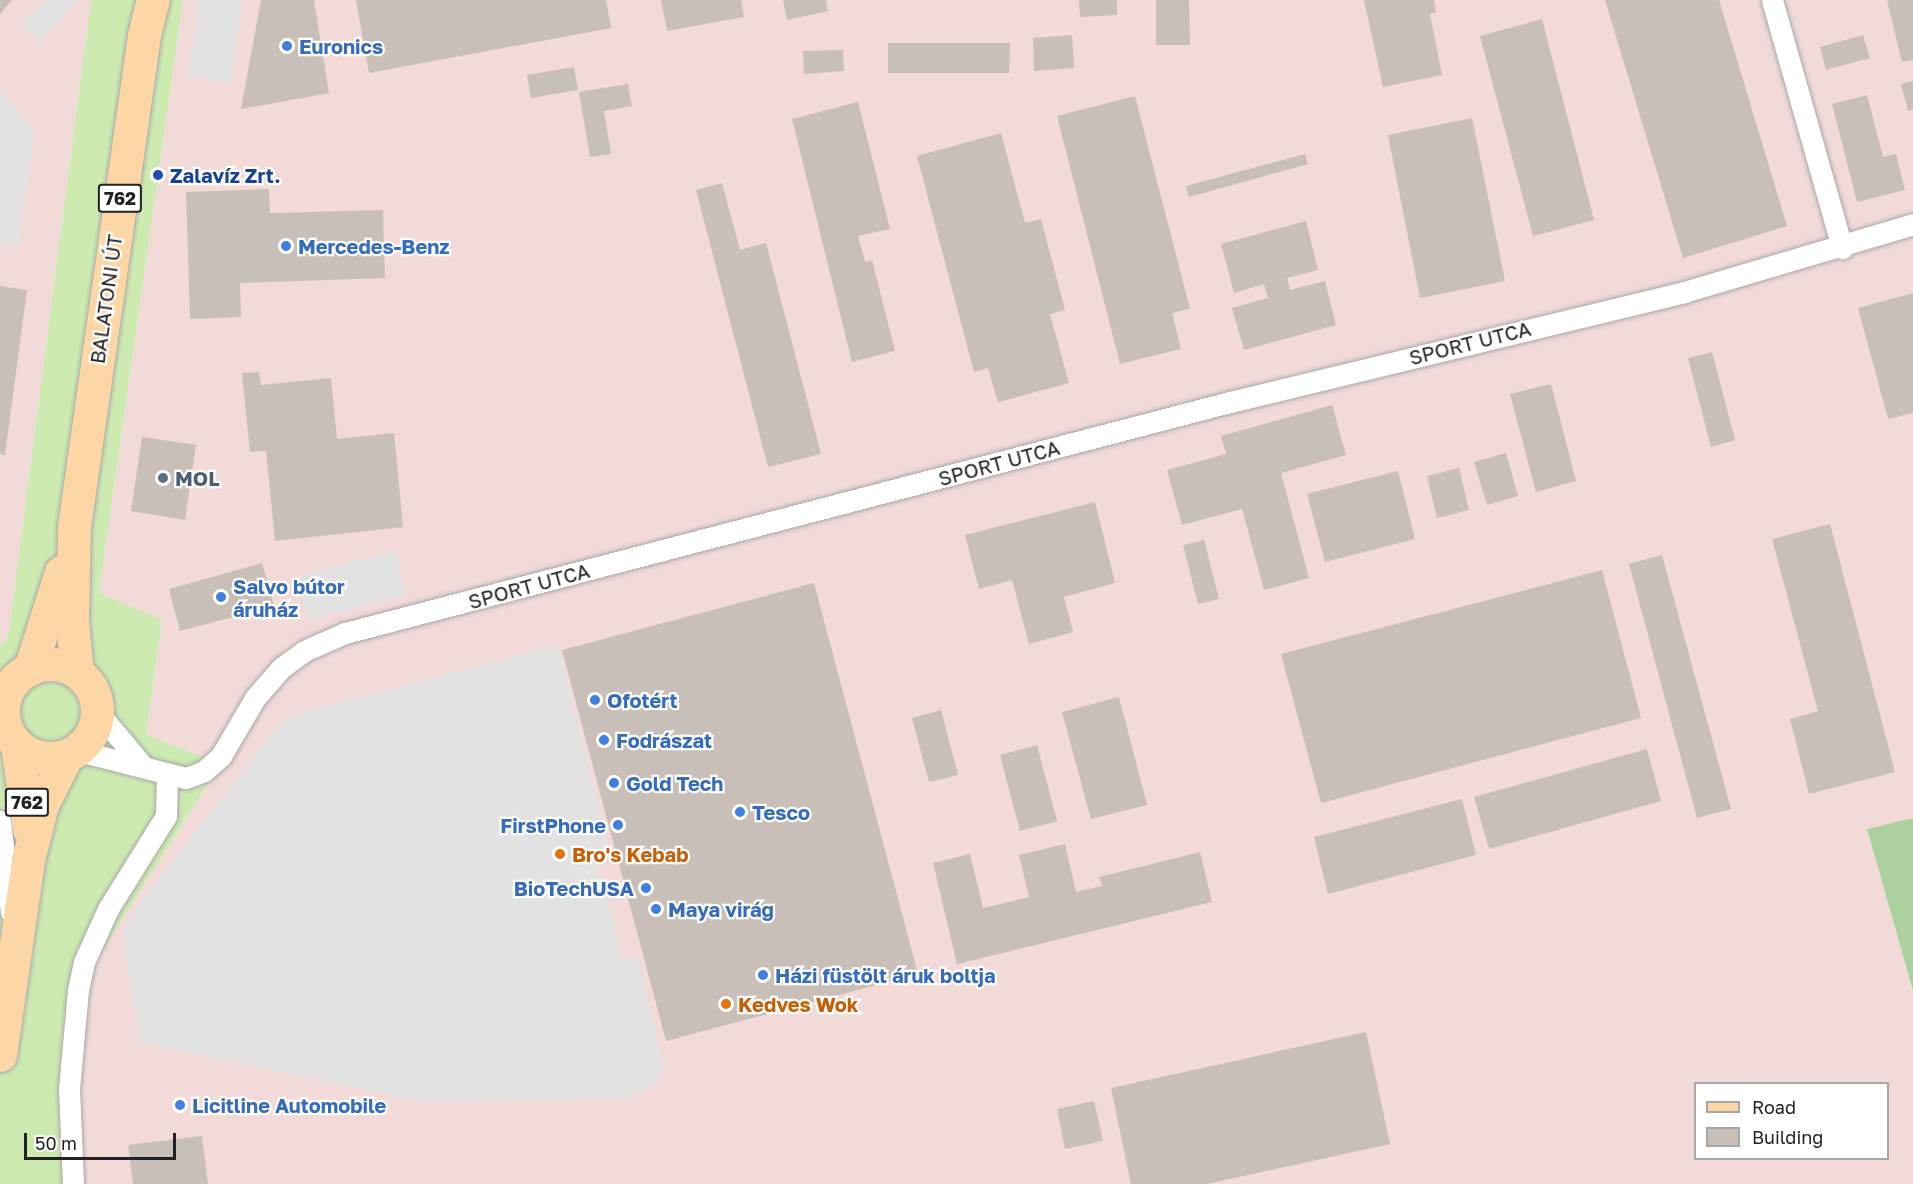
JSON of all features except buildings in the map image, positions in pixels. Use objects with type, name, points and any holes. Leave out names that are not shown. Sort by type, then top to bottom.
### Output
[{"type":"main road","name":"BALATONI ÚT","points":[[143,0],[144,35]]},
{"type":"main road","name":"BALATONI ÚT","points":[[0,1055],[28,860],[42,805],[71,752],[90,736],[96,710],[95,699],[77,672],[72,621],[74,527],[144,35],[153,0]]},
{"type":"main road","name":"BALATONI ÚT","points":[[28,860],[27,797],[3,707],[14,678],[40,647],[74,527]]},
{"type":"main road","points":[[14,678],[51,664],[77,672]]},
{"type":"main road","points":[[9,736],[42,757],[71,752]]},
{"type":"street","points":[[1772,0],[1842,248]]},
{"type":"street","name":"SPORT UTCA","points":[[167,777],[186,778],[204,771],[221,756],[255,698],[281,668],[304,651],[345,633],[1842,248],[1913,224]]},
{"type":"street","points":[[96,710],[142,765]]},
{"type":"street","points":[[71,752],[142,765],[167,777],[166,816],[108,909],[84,962],[78,990],[69,1089],[73,1184]]},
{"type":"street","points":[[0,821],[14,946]]},
{"type":"shaded area","points":[[0,0],[91,0],[8,638],[0,645]]},
{"type":"shaded area","points":[[45,0],[79,0],[40,42],[22,25]]},
{"type":"shaded area","points":[[183,0],[1913,0],[1913,818],[1867,830],[1913,991],[1913,1184],[84,1184],[76,1049],[90,970],[221,764],[146,735],[162,621],[99,593]]},
{"type":"shaded area","points":[[199,0],[243,0],[230,84],[188,77]]},
{"type":"shaded area","points":[[0,89],[35,134],[18,248],[0,246]]},
{"type":"shaded area","points":[[395,551],[407,595],[308,620],[296,577]]},
{"type":"shaded area","points":[[558,645],[613,863],[598,867],[623,960],[638,957],[665,1071],[650,1087],[630,1099],[427,1103],[139,1042],[124,942],[127,920],[282,721],[297,714]]},
{"type":"green space","points":[[91,0],[183,0],[99,593],[162,620],[146,735],[221,764],[90,970],[76,1049],[84,1184],[0,1184],[0,645],[8,638]]},
{"type":"green space","points":[[1913,818],[1913,991],[1867,829]]},
{"type":"place","name":"Euronics","points":[[287,46]]},
{"type":"place","name":"Zalavíz Zrt.","points":[[158,175]]},
{"type":"place","name":"Mercedes-Benz","points":[[286,246]]},
{"type":"place","name":"MOL","points":[[163,478]]},
{"type":"place","name":"Salvo bútor áruház","points":[[221,597]]},
{"type":"place","name":"Ofotért","points":[[595,700]]},
{"type":"place","name":"Fodrászat","points":[[604,740]]},
{"type":"place","name":"Gold Tech","points":[[614,783]]},
{"type":"place","name":"Tesco","points":[[740,812]]},
{"type":"place","name":"FirstPhone","points":[[618,825]]},
{"type":"place","name":"Bro's Kebab","points":[[560,854]]},
{"type":"place","name":"BioTechUSA","points":[[646,888]]},
{"type":"place","name":"Maya virág","points":[[656,909]]},
{"type":"place","name":"Házi füstölt áruk boltja","points":[[763,975]]},
{"type":"place","name":"Kedves Wok","points":[[726,1004]]},
{"type":"place","name":"Licitline Automobile","points":[[180,1105]]}]
